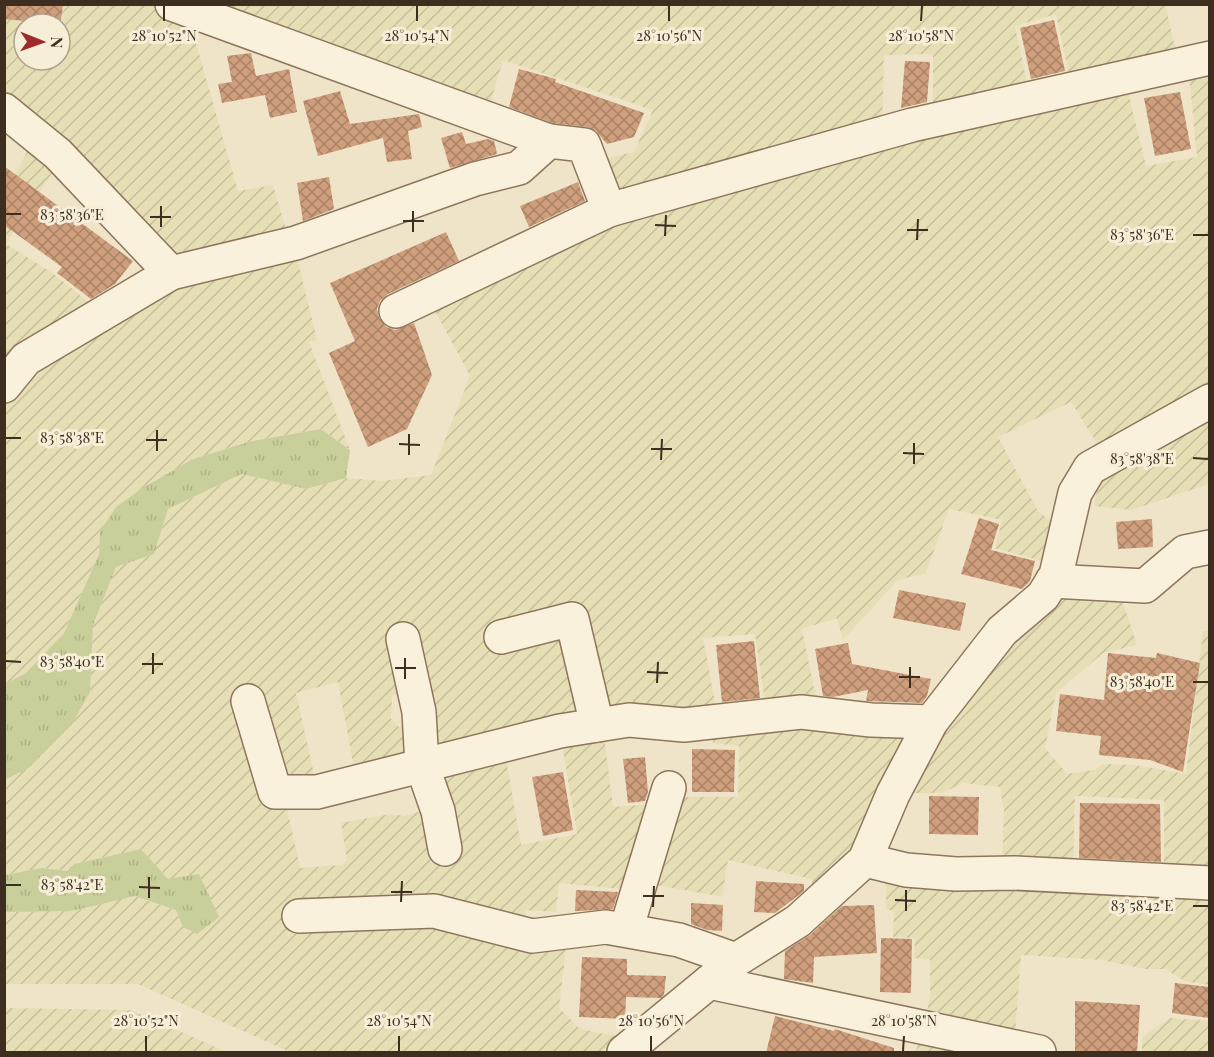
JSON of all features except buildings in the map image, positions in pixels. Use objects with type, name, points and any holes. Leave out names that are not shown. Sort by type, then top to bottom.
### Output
[{"type":"street","points":[[172,4],[549,141],[584,145],[609,210]]},
{"type":"street","points":[[396,311],[609,210],[912,125],[1209,58]]},
{"type":"street","points":[[4,110],[58,154],[171,273]]},
{"type":"street","points":[[4,386],[26,359],[171,273],[296,243],[475,179],[519,168],[549,141]]},
{"type":"street","points":[[624,1053],[736,960],[798,921],[865,860],[893,794],[930,722],[1002,631],[1043,596],[1052,581],[1075,493],[1090,468],[1209,400]]},
{"type":"street","points":[[1052,581],[1146,586],[1185,552],[1209,547]]},
{"type":"street","points":[[501,637],[572,619],[597,725]]},
{"type":"street","points":[[403,639],[419,712],[422,765],[438,811],[445,849]]},
{"type":"street","points":[[248,701],[275,792],[317,792],[560,731],[629,720],[684,725],[801,712],[871,720],[930,722]]},
{"type":"street","points":[[626,930],[669,788]]},
{"type":"street","points":[[865,860],[906,870],[956,874],[1014,873],[1209,883]]},
{"type":"street","points":[[299,916],[434,911],[532,936],[606,927],[679,940],[736,960]]},
{"type":"street","points":[[709,982],[1040,1053]]},
{"type":"shaded area","points":[[1165,4],[1175,48],[1070,79],[1056,14],[1015,26],[1028,87],[933,110],[933,54],[884,55],[882,128],[614,204],[599,160],[634,152],[653,110],[503,60],[487,114],[191,5]]},
{"type":"shaded area","points":[[4,5],[150,5],[173,14],[192,29],[238,191],[273,185],[288,236],[174,267],[5,105]]},
{"type":"shaded area","points":[[1209,68],[1209,391],[1102,451],[1071,402],[998,437],[1038,511],[1053,523],[1049,563],[995,548],[1002,520],[949,509],[926,573],[898,580],[843,640],[837,618],[802,629],[817,704],[766,709],[755,634],[703,638],[716,708],[604,717],[568,625],[592,721],[427,756],[410,691],[392,696],[391,719],[399,727],[416,721],[418,762],[355,774],[338,682],[296,693],[315,779],[285,799],[300,868],[342,865],[347,859],[341,823],[391,814],[404,816],[433,808],[432,769],[505,753],[521,845],[577,834],[562,744],[604,736],[613,807],[654,804],[632,890],[559,883],[556,912],[525,910],[523,928],[379,918],[567,940],[559,1008],[580,1029],[621,1037],[601,1052],[290,1052],[138,984],[5,984],[4,912],[135,896],[176,910],[183,927],[168,879],[141,849],[75,864],[67,871],[41,868],[5,875],[5,780],[30,767],[90,692],[93,625],[116,567],[154,554],[168,509],[243,474],[306,489],[346,478],[383,481],[431,475],[470,376],[434,309],[604,227],[705,194],[1126,84],[1146,166],[1197,157],[1189,74]]},
{"type":"shaded area","points":[[32,143],[57,166],[6,244],[54,274],[98,310],[5,379],[5,192]]},
{"type":"shaded area","points":[[295,249],[317,340],[309,342],[350,450],[321,429],[252,441],[193,459],[144,487],[116,507],[100,531],[99,553],[64,633],[26,673],[5,684],[5,392],[31,359],[172,289]]},
{"type":"shaded area","points":[[1209,410],[1209,484],[1131,510],[1094,506],[1099,481]]},
{"type":"shaded area","points":[[1063,591],[1120,594],[1137,645],[1103,653],[1056,693],[1045,748],[1067,774],[1094,770],[1102,764],[1135,765],[1186,774],[1203,631],[1209,631],[1209,876],[1164,874],[1164,800],[1075,796],[1073,871],[1002,867],[1004,811],[1000,787],[963,783],[942,793],[906,793],[940,729],[991,658]]},
{"type":"shaded area","points":[[763,724],[912,736],[854,861],[812,895],[812,879],[728,860],[722,897],[651,884],[679,797],[738,797],[739,746],[713,743],[711,727]]},
{"type":"shaded area","points":[[886,876],[1209,892],[1209,985],[1185,981],[1165,969],[1145,969],[1102,960],[1021,955],[1015,1035],[926,1018],[930,994],[930,959],[914,958],[915,938],[893,937],[894,911],[886,909]]},
{"type":"shaded area","points":[[5,1008],[131,1010],[227,1052],[5,1052]]},
{"type":"shaded area","points":[[1170,1018],[1209,1021],[1209,1052],[1142,1052],[1142,1037]]},
{"type":"shaded area","points":[[924,1033],[1033,1052],[915,1052]]},
{"type":"green space","points":[[321,429],[350,450],[346,478],[306,489],[242,474],[168,509],[154,554],[116,567],[93,625],[90,692],[73,722],[30,767],[5,780],[5,684],[26,673],[64,633],[99,554],[100,531],[116,507],[144,487],[193,459],[252,441]]},
{"type":"green space","points":[[141,849],[168,879],[199,874],[219,917],[197,934],[183,927],[176,910],[135,896],[71,911],[5,912],[5,875],[41,868],[67,871],[74,864]]}]
